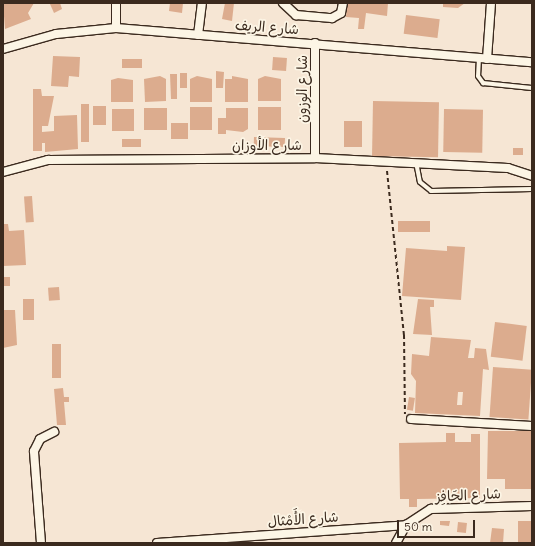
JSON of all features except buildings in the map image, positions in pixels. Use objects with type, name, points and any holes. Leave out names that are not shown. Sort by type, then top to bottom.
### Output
[{"type":"street","points":[[116,3],[116,28]]},
{"type":"street","points":[[198,35],[202,3]]},
{"type":"street","points":[[283,3],[296,15],[332,18],[341,12],[343,3]]},
{"type":"street","points":[[483,58],[491,3]]},
{"type":"street","name":"شارع الريف","points":[[3,49],[56,34],[116,28],[315,43],[532,62]]},
{"type":"street","name":"شارع الوزون","points":[[315,43],[315,158]]},
{"type":"street","name":"شارع الأوزان","points":[[3,172],[48,160],[315,158],[386,160],[508,168],[532,176]]},
{"type":"street","points":[[411,419],[532,426]]},
{"type":"street","points":[[41,543],[34,451],[40,439],[54,432]]},
{"type":"street","name":"شارع الحَافِز","points":[[396,543],[406,525],[431,509],[532,506]]},
{"type":"street","name":"شارع الأَمْثال","points":[[157,543],[202,541],[406,525]]},
{"type":"lane","points":[[483,58],[478,76],[483,83],[532,88]]},
{"type":"lane","points":[[416,162],[420,182],[432,191],[532,189]]},
{"type":"path","points":[[386,160],[404,335],[404,410],[411,419]]}]
